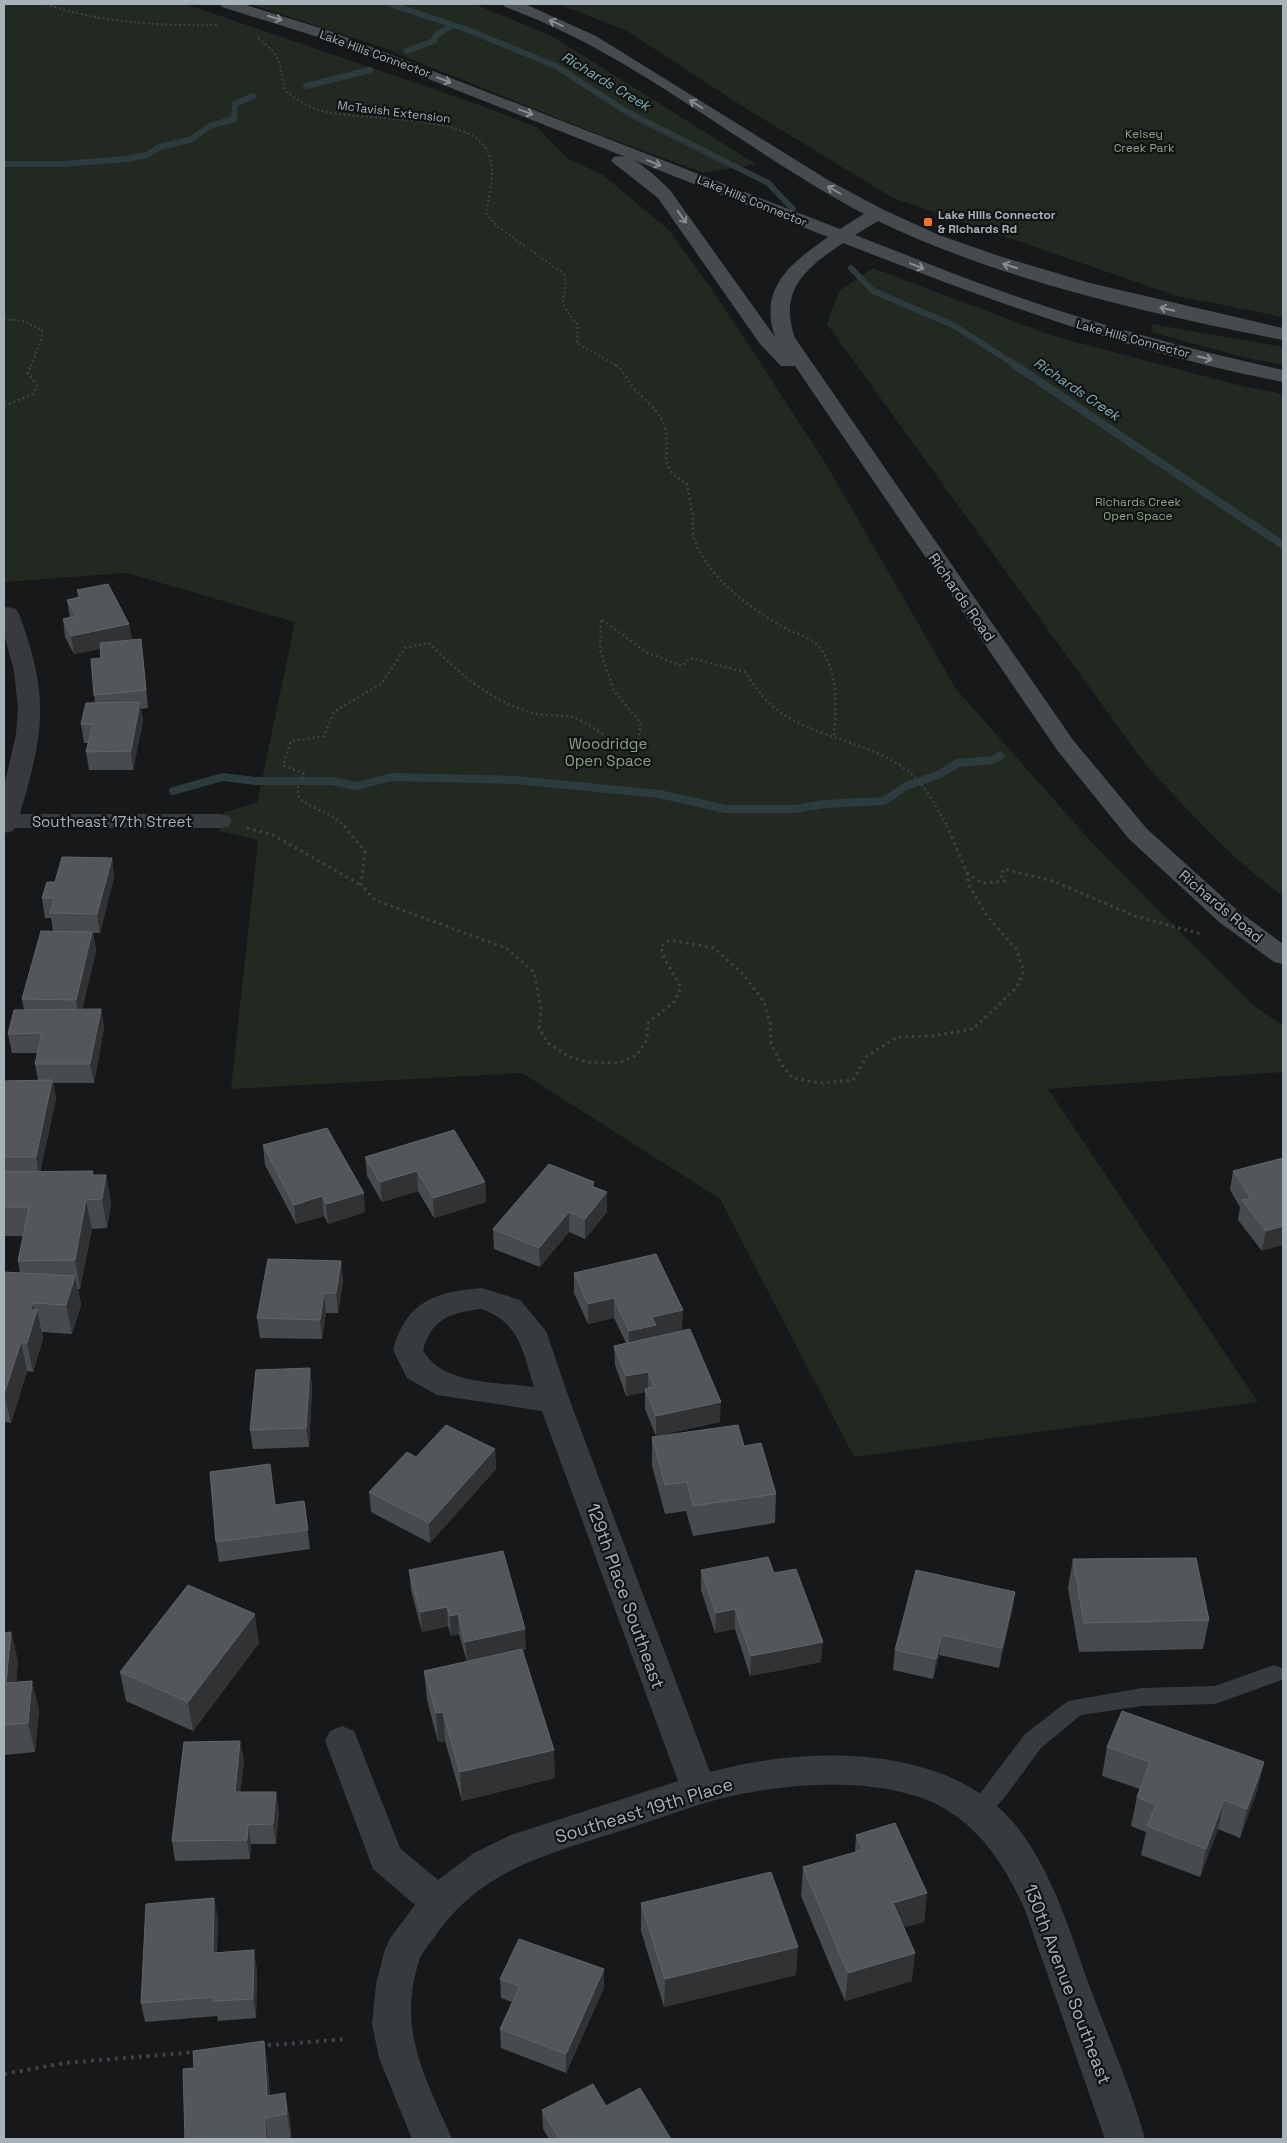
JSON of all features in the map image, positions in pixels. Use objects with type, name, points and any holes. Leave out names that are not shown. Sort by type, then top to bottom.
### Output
[{"type":"main road","name":"Lake Hills Connector","points":[[228,4],[342,41],[982,291],[1077,324],[1136,341],[1283,376]]},
{"type":"main road","points":[[511,4],[595,42],[811,176],[877,214],[986,258],[1070,284],[1203,318],[1283,334]]},
{"type":"main road","points":[[560,126],[632,168],[664,194],[768,340],[837,416]]},
{"type":"main road","name":"Richards Road","points":[[877,214],[840,236],[802,266],[779,302],[780,326],[785,338],[1060,737],[1091,778],[1138,834],[1228,916],[1283,956]]},
{"type":"street","points":[[4,823],[29,732],[30,706],[21,650],[8,614]]},
{"type":"street","name":"Southeast 17th Street","points":[[4,823],[220,821]]},
{"type":"street","name":"129th Place Southeast","points":[[554,1401],[698,1790]]},
{"type":"street","points":[[342,1741],[386,1858],[438,1903]]},
{"type":"street","name":"Southeast 19th Place","points":[[432,2139],[398,2058],[391,2024],[395,1984],[404,1949],[438,1903],[471,1874],[517,1849],[698,1790],[750,1778],[832,1770],[875,1772],[920,1782],[965,1804]]},
{"type":"street","name":"130th Avenue Southeast","points":[[965,1804],[1003,1837],[1026,1873],[1046,1918],[1125,2139]]},
{"type":"lane","points":[[965,1804],[997,1790],[1034,1741],[1076,1707],[1142,1697],[1215,1695],[1274,1674]]},
{"type":"path","points":[[46,4],[74,14],[168,26],[225,26]]},
{"type":"path","name":"McTavish Extension","points":[[257,37],[274,50],[278,58],[285,91],[318,110],[364,118],[425,123],[471,133],[486,147],[493,176],[486,213],[497,226],[564,274],[566,283],[560,298],[563,309],[578,325],[577,343],[611,361],[624,371],[632,386],[652,405],[664,428],[666,462],[672,475],[687,484],[694,540],[704,556],[729,586],[782,627],[800,632],[814,641],[830,671],[836,696],[834,737]]},
{"type":"path","points":[[4,319],[24,321],[42,330],[42,338],[28,372],[36,386],[33,394],[4,406]]},
{"type":"path","points":[[220,821],[240,824],[273,836],[361,885],[374,900],[506,948],[534,972],[541,1008],[540,1028],[548,1043],[569,1057],[589,1062],[619,1063],[637,1055],[647,1040],[648,1023],[674,1002],[682,987],[664,958],[661,946],[670,940],[714,948],[744,974],[764,1002],[770,1023],[772,1044],[783,1067],[793,1078],[820,1083],[853,1080],[867,1056],[898,1037],[931,1036],[973,1029],[1016,988],[1024,971],[1016,949],[986,916],[969,885],[967,873],[950,831],[924,787],[908,771],[867,748],[834,737],[782,714],[756,689],[745,672],[720,664],[690,658],[682,666],[646,652],[601,619],[600,650],[614,691],[641,722],[638,740],[618,744],[574,717],[552,718],[532,713],[489,694],[463,677],[429,643],[408,646],[398,655],[392,672],[382,682],[355,701],[334,712],[324,736],[291,741],[283,765],[304,774],[298,787],[299,798],[308,806],[338,819],[365,851],[361,885]]},
{"type":"path","points":[[967,873],[982,884],[1005,881],[1000,876],[1004,869],[1053,881],[1135,916],[1201,934]]},
{"type":"path","points":[[258,2046],[347,2039]]},
{"type":"path","points":[[4,2074],[65,2063],[200,2052]]},
{"type":"green space","name":"Woodridge Open Space","points":[[4,4],[184,4],[209,12],[480,105],[538,128],[567,158],[603,175],[670,231],[722,304],[826,464],[956,689],[1094,845],[1252,1004],[1283,1026],[1283,1072],[1048,1089],[1258,1402],[854,1457],[720,1199],[522,1073],[231,1089],[258,840],[219,831],[225,812],[257,803],[295,622],[127,573],[4,582]]},
{"type":"green space","points":[[250,4],[474,4],[550,35],[756,164],[704,173],[587,130],[378,46]]},
{"type":"green space","name":"Kelsey Creek Park","points":[[558,4],[1283,4],[1283,317],[1177,296],[893,198],[742,106],[627,31]]},
{"type":"green space","name":"Richards Creek Open Space","points":[[873,268],[1053,336],[1234,384],[1283,394],[1283,896],[1228,851],[1145,764],[827,324],[839,291]]},
{"type":"green space","points":[[1152,324],[1283,347],[1283,365],[1246,358],[1151,332]]},
{"type":"building","points":[[108,584],[129,624],[71,636],[63,619],[76,616],[67,600],[81,597],[77,590]]},
{"type":"building","points":[[141,639],[146,690],[94,695],[91,659],[101,658],[100,643]]},
{"type":"building","points":[[140,702],[131,751],[86,752],[93,724],[81,724],[86,703]]},
{"type":"building","points":[[62,857],[112,858],[97,914],[50,913],[54,898],[42,898],[47,882],[55,882]]},
{"type":"building","points":[[41,931],[92,932],[76,1000],[22,999]]},
{"type":"building","points":[[101,1009],[90,1064],[35,1064],[42,1033],[8,1034],[14,1010]]},
{"type":"building","points":[[52,1080],[36,1157],[4,1157],[4,1081]]},
{"type":"building","points":[[327,1128],[364,1193],[326,1204],[322,1196],[294,1205],[263,1145]]},
{"type":"building","points":[[454,1130],[485,1182],[433,1198],[417,1171],[380,1182],[365,1157]]},
{"type":"building","points":[[1283,1158],[1283,1226],[1266,1231],[1242,1200],[1251,1198],[1233,1171]]},
{"type":"building","points":[[549,1164],[594,1182],[591,1186],[607,1192],[585,1219],[569,1212],[539,1248],[493,1229]]},
{"type":"building","points":[[93,1171],[92,1175],[106,1175],[102,1199],[86,1200],[75,1260],[18,1261],[29,1207],[4,1207],[4,1172]]},
{"type":"building","points":[[656,1254],[683,1310],[652,1317],[656,1325],[629,1331],[614,1298],[588,1304],[574,1273]]},
{"type":"building","points":[[268,1259],[341,1261],[336,1293],[324,1293],[320,1320],[257,1318]]},
{"type":"building","points":[[4,1272],[75,1276],[66,1305],[33,1303],[30,1310],[37,1310],[27,1343],[21,1342],[4,1394]]},
{"type":"building","points":[[690,1329],[721,1402],[656,1416],[645,1389],[654,1387],[648,1372],[626,1376],[614,1346]]},
{"type":"building","points":[[310,1368],[306,1428],[250,1430],[256,1370]]},
{"type":"building","points":[[446,1425],[495,1449],[429,1523],[369,1492],[407,1452],[416,1457]]},
{"type":"building","points":[[738,1425],[744,1446],[761,1443],[776,1494],[693,1506],[687,1482],[665,1485],[652,1437]]},
{"type":"building","points":[[270,1464],[275,1505],[304,1501],[308,1530],[216,1542],[210,1472]]},
{"type":"building","points":[[503,1551],[525,1629],[465,1642],[458,1614],[450,1616],[447,1607],[420,1612],[409,1570]]},
{"type":"building","points":[[768,1557],[774,1573],[796,1569],[823,1642],[751,1656],[735,1609],[716,1613],[701,1570]]},
{"type":"building","points":[[1196,1558],[1209,1620],[1084,1623],[1073,1559]]},
{"type":"building","points":[[916,1570],[1015,1592],[1002,1648],[942,1635],[936,1659],[895,1650]]},
{"type":"building","points":[[188,1585],[255,1614],[188,1702],[120,1672]]},
{"type":"building","points":[[11,1632],[6,1683],[32,1681],[28,1723],[4,1725],[4,1633]]},
{"type":"building","points":[[522,1649],[554,1750],[460,1772],[443,1712],[436,1713],[424,1671]]},
{"type":"building","points":[[1122,1711],[1264,1762],[1247,1809],[1224,1800],[1206,1849],[1147,1826],[1156,1805],[1137,1797],[1150,1762],[1107,1747]]},
{"type":"building","points":[[240,1741],[235,1792],[276,1792],[273,1824],[248,1825],[247,1840],[172,1841],[184,1742]]},
{"type":"building","points":[[895,1823],[927,1893],[893,1903],[915,1953],[848,1973],[803,1867],[863,1850],[856,1835]]},
{"type":"building","points":[[771,1872],[798,1947],[665,1979],[641,1903]]},
{"type":"building","points":[[214,1898],[213,1953],[254,1950],[253,1999],[214,2001],[214,1997],[141,2003],[146,1904]]},
{"type":"building","points":[[519,1939],[604,1969],[566,2054],[500,2029],[520,1986],[500,1979]]},
{"type":"building","points":[[264,2041],[267,2096],[285,2093],[287,2114],[264,2118],[266,2139],[185,2139],[183,2069],[194,2068],[193,2051]]},
{"type":"building","points":[[593,2084],[606,2106],[640,2088],[671,2139],[559,2139],[542,2110]]},
{"type":"waterway","name":"Richards Creek","points":[[390,4],[453,25]]},
{"type":"waterway","points":[[407,51],[434,41],[436,35],[453,25]]},
{"type":"waterway","name":"Richards Creek","points":[[453,25],[556,66],[627,112],[768,183],[793,209]]},
{"type":"waterway","points":[[306,86],[370,70]]},
{"type":"waterway","points":[[4,164],[63,164],[127,159],[147,155],[159,147],[190,140],[210,126],[234,119],[235,104],[253,96]]},
{"type":"waterway","name":"Richards Creek","points":[[851,268],[873,291],[953,325],[1017,366]]},
{"type":"waterway","name":"Richards Creek","points":[[1015,365],[1283,545]]},
{"type":"waterway","points":[[173,791],[223,777],[256,781],[331,781],[357,786],[392,777],[516,780],[659,794],[726,809],[795,809],[824,804],[884,801],[906,786],[938,775],[958,763],[993,760],[1000,756]]},
{"type":"place","name":"Lake Hills Connector & Richards Rd","points":[[928,222]]}]
